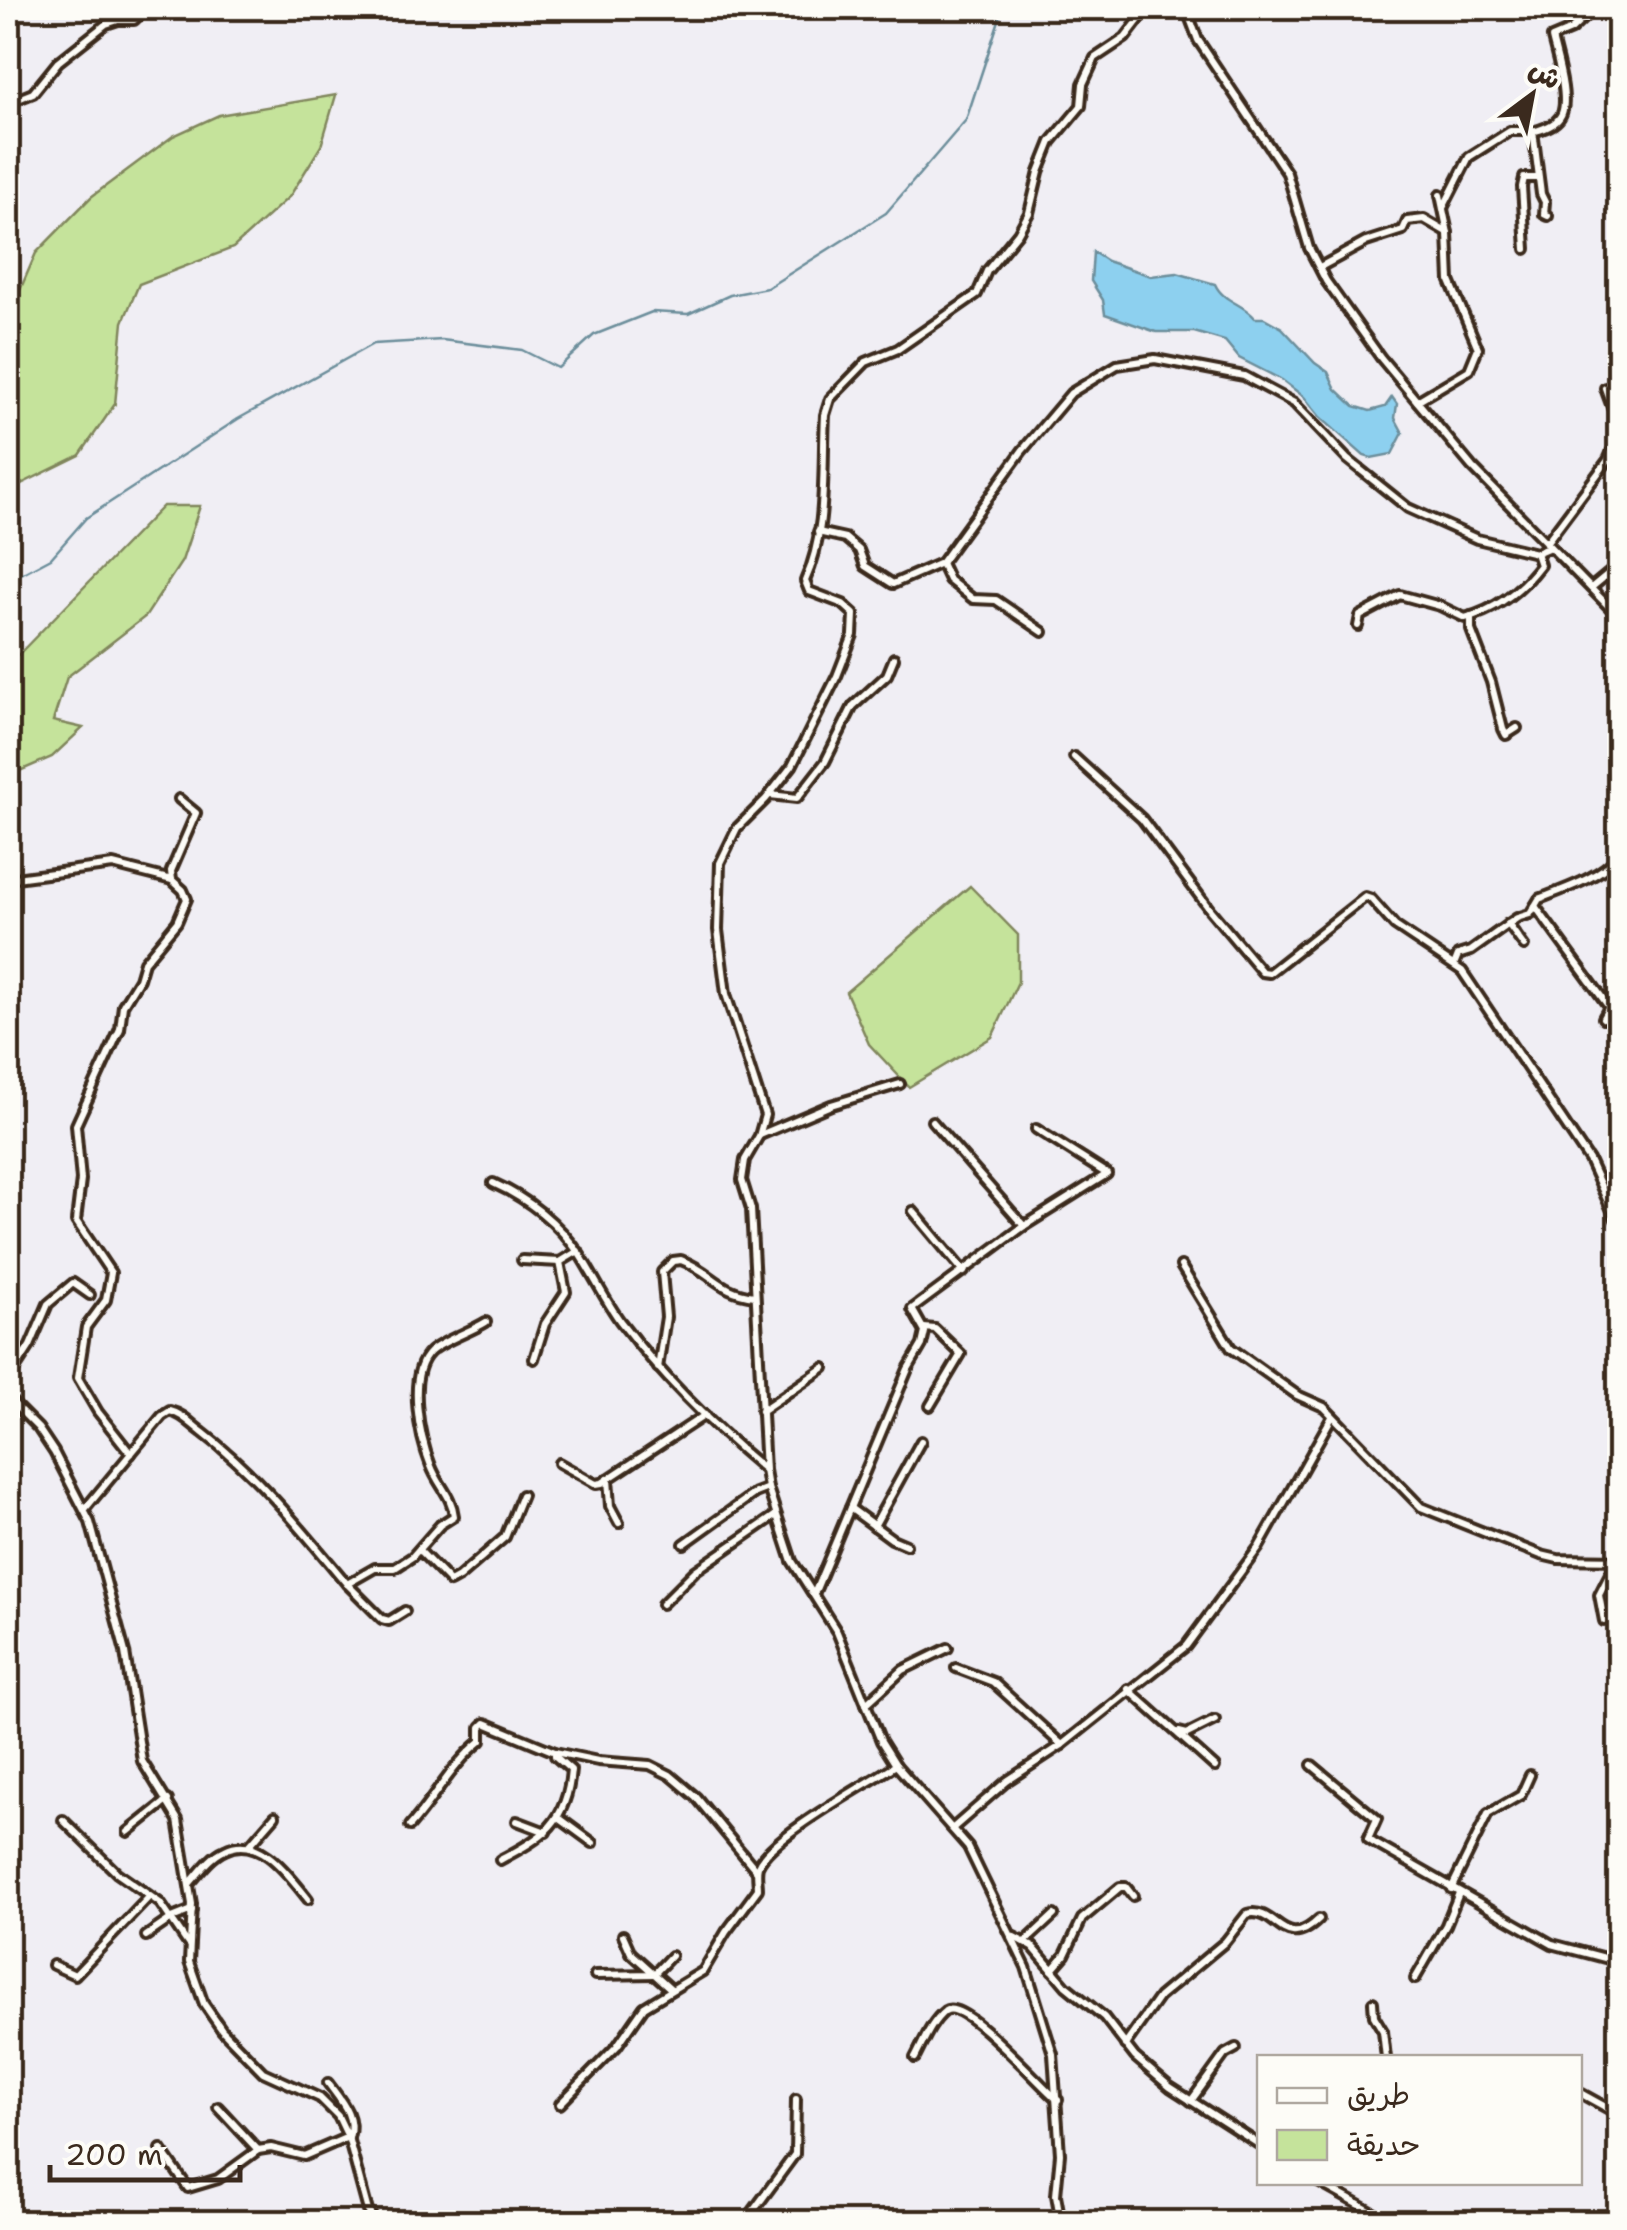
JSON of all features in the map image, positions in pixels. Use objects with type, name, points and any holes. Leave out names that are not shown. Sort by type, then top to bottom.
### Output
[{"type":"street","points":[[8,103],[33,93],[58,62],[106,24],[134,20],[146,8]]},
{"type":"street","points":[[1061,2222],[1056,2195],[1060,2154],[1058,2100],[1047,2026],[1013,1936],[986,1880],[953,1828],[896,1766],[837,1632],[792,1561],[768,1488],[760,1412],[751,1209],[742,1180],[745,1160],[760,1135],[765,1115],[726,994],[718,914],[720,864],[737,828],[792,766],[853,635],[854,614],[843,604],[809,591],[805,581],[814,562],[824,415],[830,399],[866,362],[898,349],[977,294],[987,271],[1029,213],[1051,142],[1081,106],[1084,84],[1095,58],[1125,38],[1148,8]]},
{"type":"street","points":[[1186,8],[1198,40],[1288,173],[1309,248],[1326,280],[1381,358],[1472,467],[1620,618]]},
{"type":"street","points":[[1442,208],[1469,156],[1510,131],[1533,132],[1551,126],[1561,116],[1565,104],[1552,38],[1571,30],[1594,8]]},
{"type":"street","points":[[1533,132],[1544,214],[1548,216]]},
{"type":"street","points":[[1526,249],[1522,187],[1524,178],[1538,178]]},
{"type":"street","points":[[1417,401],[1469,370],[1478,348],[1450,281],[1448,233],[1440,195]]},
{"type":"street","points":[[1320,267],[1366,242],[1403,230],[1407,221],[1424,219],[1448,233]]},
{"type":"street","points":[[818,532],[845,538],[859,550],[865,566],[893,584],[941,563],[1022,451],[1072,393],[1117,364],[1155,359],[1244,376],[1294,403],[1347,459],[1408,508],[1477,539],[1536,553],[1548,545],[1608,460],[1620,431],[1604,388]]},
{"type":"street","points":[[1358,626],[1360,616],[1400,595],[1465,618],[1484,613],[1524,586],[1540,565],[1536,553]]},
{"type":"street","points":[[941,563],[949,580],[973,598],[996,600],[1042,632]]},
{"type":"street","points":[[1590,588],[1620,564]]},
{"type":"street","points":[[1471,616],[1470,630],[1492,682],[1503,729],[1506,735],[1517,728]]},
{"type":"street","points":[[769,795],[797,798],[824,762],[853,706],[887,675],[894,658]]},
{"type":"street","points":[[1074,756],[1142,819],[1262,972],[1270,974],[1365,897],[1395,926],[1462,971],[1590,1160],[1620,1228]]},
{"type":"street","points":[[172,880],[176,855],[196,813],[179,799]]},
{"type":"street","points":[[1454,965],[1458,955],[1530,914],[1539,899],[1589,875],[1600,874],[1610,864],[1620,870]]},
{"type":"street","points":[[8,880],[113,865],[172,880],[184,890],[186,899],[177,922],[144,962],[122,1004],[120,1029],[75,1136],[81,1180],[76,1221],[111,1273],[112,1281],[106,1300],[86,1327],[78,1378],[98,1412],[131,1454]]},
{"type":"street","points":[[1535,906],[1620,1022]]},
{"type":"street","points":[[1508,924],[1524,946]]},
{"type":"street","points":[[1603,1018],[1609,1007]]},
{"type":"street","points":[[760,1135],[831,1105],[900,1084]]},
{"type":"street","points":[[932,1121],[1024,1226]]},
{"type":"street","points":[[814,1594],[922,1345],[922,1328],[912,1309],[1024,1226],[1108,1174],[1036,1128]]},
{"type":"street","points":[[493,1183],[524,1197],[578,1251],[618,1318],[658,1368],[765,1470]]},
{"type":"street","points":[[913,1211],[964,1272]]},
{"type":"street","points":[[522,1260],[560,1262],[578,1251]]},
{"type":"street","points":[[658,1368],[666,1317],[662,1272],[667,1265],[682,1260],[706,1272],[728,1292],[755,1296]]},
{"type":"street","points":[[534,1358],[545,1324],[566,1292],[560,1262]]},
{"type":"street","points":[[1181,1266],[1231,1348],[1297,1395],[1324,1407],[1421,1507],[1540,1555],[1618,1560],[1599,1595],[1604,1621]]},
{"type":"street","points":[[8,1380],[30,1346],[48,1304],[74,1282],[90,1295]]},
{"type":"street","points":[[347,1584],[375,1568],[394,1568],[454,1516],[452,1501],[428,1460],[415,1391],[416,1376],[430,1350],[486,1322]]},
{"type":"street","points":[[922,1328],[935,1329],[961,1354],[930,1406]]},
{"type":"street","points":[[760,1412],[824,1368]]},
{"type":"street","points":[[8,1398],[38,1428],[85,1509],[125,1652],[142,1762],[178,1820],[192,1910],[188,1944],[194,1979],[204,2004],[222,2030],[264,2072],[320,2098],[338,2116],[349,2138],[368,2211],[376,2222]]},
{"type":"street","points":[[85,1509],[170,1411],[216,1442],[282,1506],[347,1584],[382,1619],[389,1621],[404,1610]]},
{"type":"street","points":[[559,1463],[596,1484],[705,1415]]},
{"type":"street","points":[[953,1828],[1007,1781],[1062,1745],[1186,1646],[1259,1547],[1332,1417]]},
{"type":"street","points":[[874,1526],[922,1440]]},
{"type":"street","points":[[608,1479],[610,1506],[619,1523]]},
{"type":"street","points":[[684,1544],[755,1493],[768,1488]]},
{"type":"street","points":[[419,1550],[450,1582],[497,1547],[522,1495]]},
{"type":"street","points":[[850,1508],[906,1545]]},
{"type":"street","points":[[662,1604],[696,1571],[776,1515]]},
{"type":"street","points":[[866,1704],[904,1670],[948,1648]]},
{"type":"street","points":[[956,1668],[993,1682],[1062,1745]]},
{"type":"street","points":[[1128,1690],[1215,1767]]},
{"type":"street","points":[[1178,1732],[1187,1734],[1215,1720]]},
{"type":"street","points":[[410,1826],[442,1790],[461,1757],[481,1741],[482,1724],[491,1724],[555,1752],[598,1761],[650,1765],[670,1775],[696,1797],[756,1870]]},
{"type":"street","points":[[500,1860],[548,1832],[559,1818],[571,1770],[555,1752]]},
{"type":"street","points":[[560,2104],[617,2046],[644,2007],[703,1971],[758,1889],[756,1870],[760,1861],[796,1828],[896,1766]]},
{"type":"street","points":[[1312,1766],[1377,1819],[1368,1839],[1552,1944],[1620,1962]]},
{"type":"street","points":[[1451,1889],[1488,1814],[1521,1795],[1530,1775]]},
{"type":"street","points":[[128,1832],[168,1800]]},
{"type":"street","points":[[249,1846],[275,1816]]},
{"type":"street","points":[[559,1818],[593,1843]]},
{"type":"street","points":[[63,1820],[116,1873],[172,1918],[188,1944]]},
{"type":"street","points":[[517,1821],[548,1832]]},
{"type":"street","points":[[189,1884],[225,1849],[249,1846],[271,1859],[308,1900]]},
{"type":"street","points":[[1052,1970],[1066,1955],[1082,1918],[1120,1887],[1126,1887],[1133,1896]]},
{"type":"street","points":[[1415,1979],[1446,1926],[1459,1893]]},
{"type":"street","points":[[53,1965],[75,1975],[149,1897]]},
{"type":"street","points":[[146,1936],[192,1910]]},
{"type":"street","points":[[1125,2045],[1171,1985],[1225,1942],[1247,1914],[1258,1913],[1296,1934],[1319,1919]]},
{"type":"street","points":[[1026,1942],[1054,1915]]},
{"type":"street","points":[[623,1935],[632,1954],[671,1989]]},
{"type":"street","points":[[1013,1936],[1026,1942],[1104,2017],[1125,2045],[1170,2087],[1257,2143]]},
{"type":"street","points":[[595,1976],[654,1974],[671,1956]]},
{"type":"street","points":[[1373,2002],[1385,2055]]},
{"type":"street","points":[[916,2058],[928,2033],[945,2012],[954,2008],[990,2033],[1058,2100]]},
{"type":"street","points":[[1191,2101],[1225,2054],[1236,2048]]},
{"type":"street","points":[[328,2083],[348,2110],[352,2124],[349,2138]]},
{"type":"street","points":[[1582,2094],[1620,2115]]},
{"type":"street","points":[[744,2222],[795,2154],[796,2099]]},
{"type":"street","points":[[218,2107],[258,2150]]},
{"type":"street","points":[[161,2149],[188,2188],[218,2179],[258,2150],[271,2148],[304,2156],[349,2138]]},
{"type":"street","points":[[1323,2185],[1390,2222]]},
{"type":"green space","points":[[336,95],[321,146],[290,196],[233,248],[139,284],[123,322],[115,404],[80,455],[8,487],[8,318],[36,253],[91,197],[173,136],[219,115]]},
{"type":"green space","points":[[163,506],[200,506],[182,561],[146,616],[67,677],[53,721],[83,728],[52,757],[8,776],[8,653],[18,655]]},
{"type":"green space","points":[[970,886],[1018,935],[1018,982],[992,1037],[909,1087],[869,1044],[846,992]]},
{"type":"water","points":[[1093,252],[1151,276],[1177,273],[1215,284],[1223,295],[1255,318],[1264,318],[1282,328],[1328,372],[1336,389],[1354,406],[1370,411],[1385,407],[1392,397],[1397,404],[1395,418],[1403,433],[1392,454],[1364,456],[1320,417],[1304,397],[1282,380],[1239,358],[1225,341],[1194,332],[1156,332],[1105,314],[1103,300],[1091,281]]},
{"type":"waterway","points":[[8,581],[51,558],[86,518],[238,419],[373,344],[442,340],[522,350],[558,368],[594,335],[652,312],[688,314],[730,295],[767,288],[886,213],[966,120],[1003,8]]}]
